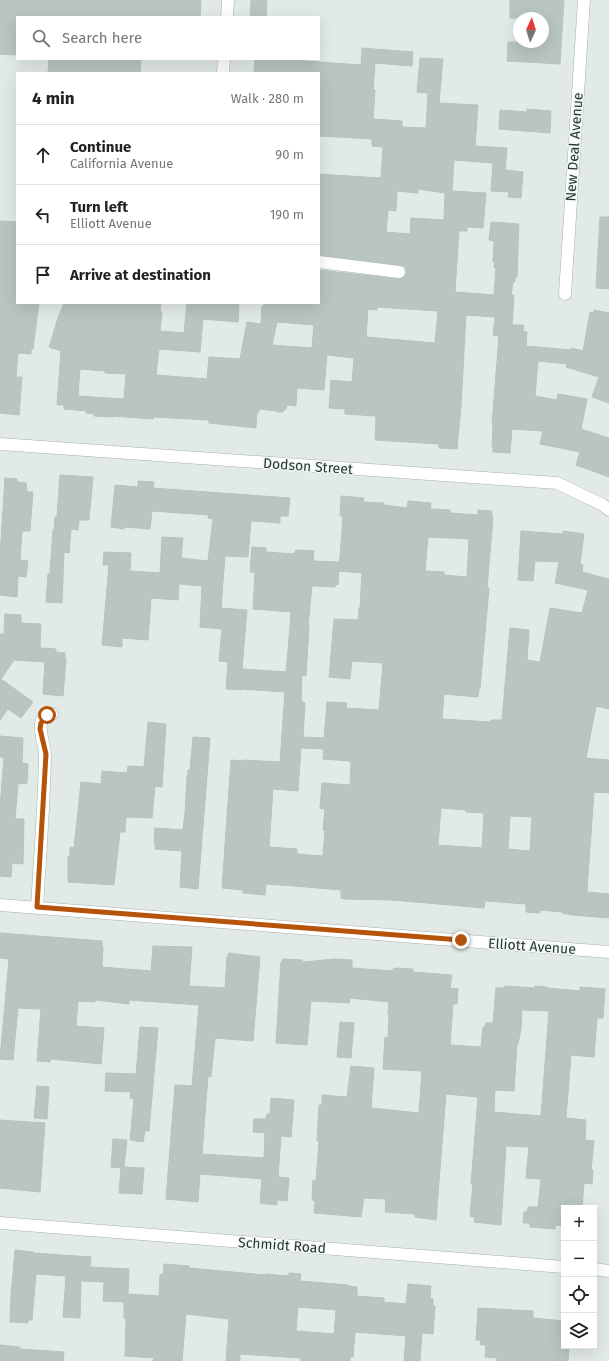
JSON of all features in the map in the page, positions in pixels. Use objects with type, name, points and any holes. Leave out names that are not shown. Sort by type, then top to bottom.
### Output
[{"type":"street","points":[[227,16],[228,0]]},
{"type":"street","name":"New Deal Avenue","points":[[565,294],[584,0]]},
{"type":"street","points":[[223,72],[224,60]]},
{"type":"street","points":[[320,262],[399,272]]},
{"type":"street","name":"Dodson Street","points":[[0,444],[558,483],[609,510]]},
{"type":"street","points":[[37,907],[46,754],[40,729],[42,720],[47,715],[52,714]]},
{"type":"street","name":"Elliott Avenue","points":[[0,905],[609,952]]},
{"type":"street","name":"Schmidt Road","points":[[0,1224],[561,1267]]},
{"type":"street","points":[[597,1269],[609,1270]]},
{"type":"building","points":[[0,0],[201,0],[200,16],[16,16],[16,55],[0,54]]},
{"type":"building","points":[[251,0],[267,0],[266,16],[250,16]]},
{"type":"building","points":[[510,0],[564,0],[560,64],[507,61],[508,42],[513,42],[513,48],[549,48],[549,12],[513,12],[513,18],[510,18]]},
{"type":"building","points":[[362,48],[413,52],[412,66],[375,63],[373,119],[402,121],[402,127],[426,128],[428,93],[417,92],[420,58],[443,59],[439,103],[478,105],[475,146],[507,148],[505,170],[523,172],[521,198],[508,197],[509,192],[491,191],[493,163],[454,160],[452,191],[486,193],[483,228],[467,227],[467,231],[459,231],[455,292],[494,295],[496,268],[494,268],[495,262],[493,262],[494,241],[489,240],[491,222],[519,224],[517,277],[515,277],[515,282],[513,282],[511,295],[514,295],[512,325],[524,325],[523,331],[527,332],[526,346],[571,350],[572,348],[583,351],[590,312],[593,313],[594,310],[609,313],[609,403],[592,397],[599,377],[566,367],[567,364],[538,361],[535,396],[557,400],[558,394],[587,399],[581,429],[609,438],[609,477],[576,465],[580,452],[540,444],[543,431],[512,429],[510,453],[493,452],[492,424],[499,336],[493,335],[495,317],[466,315],[457,449],[439,448],[439,444],[375,440],[376,416],[345,414],[345,409],[329,408],[331,380],[352,382],[354,358],[327,355],[324,390],[297,388],[296,406],[287,405],[286,409],[282,412],[259,409],[259,412],[257,412],[256,428],[209,423],[209,420],[94,416],[95,414],[86,413],[87,411],[64,409],[64,405],[57,405],[61,351],[49,347],[64,304],[161,304],[160,311],[162,312],[160,331],[184,333],[187,304],[239,304],[238,322],[203,319],[200,352],[159,349],[156,375],[207,379],[209,357],[240,359],[247,322],[261,324],[262,306],[264,306],[264,304],[319,305],[320,270],[398,279],[405,277],[406,269],[404,266],[320,255],[320,174],[381,178],[383,147],[372,146],[372,139],[320,136],[320,72],[254,72],[255,60],[292,60],[361,65]],"holes":[[[418,189],[445,193],[444,220],[411,218],[410,234],[386,232],[388,210],[396,211],[397,191],[418,193]],[[377,307],[438,311],[435,343],[366,337],[368,309],[377,310]],[[277,322],[314,325],[312,348],[272,345]],[[80,369],[105,371],[105,373],[126,374],[124,399],[78,396]]]},
{"type":"building","points":[[49,60],[141,60],[140,72],[48,72]]},
{"type":"building","points":[[527,109],[551,111],[550,133],[499,129],[500,110],[527,112]]},
{"type":"building","points":[[600,217],[609,217],[609,289],[596,288]]},
{"type":"building","points":[[0,221],[16,222],[16,304],[39,304],[31,354],[18,353],[16,377],[22,377],[19,415],[0,413]]},
{"type":"building","points":[[60,475],[93,477],[89,520],[79,520],[78,530],[71,529],[69,553],[64,552],[62,603],[46,602],[48,574],[50,574],[53,530],[55,517],[57,517]]},
{"type":"building","points":[[5,478],[17,479],[17,482],[26,483],[27,492],[33,492],[30,531],[22,531],[20,560],[28,561],[26,577],[18,576],[17,597],[0,595],[0,557]]},
{"type":"building","points":[[138,481],[154,482],[153,488],[290,498],[288,516],[280,516],[280,523],[251,521],[248,557],[225,556],[221,608],[247,610],[242,669],[286,672],[288,651],[291,612],[253,609],[255,572],[250,572],[252,547],[266,548],[266,552],[294,554],[296,550],[314,551],[313,561],[339,562],[338,585],[335,584],[335,587],[312,586],[308,626],[306,676],[302,675],[301,701],[305,703],[303,737],[324,738],[327,702],[347,703],[346,708],[379,710],[383,663],[352,661],[350,679],[329,677],[334,619],[358,620],[360,608],[362,573],[339,571],[343,516],[340,516],[341,496],[364,498],[363,502],[384,503],[384,505],[407,508],[408,501],[431,503],[430,509],[450,510],[450,513],[478,515],[478,510],[492,511],[493,518],[487,588],[489,588],[480,689],[478,697],[444,694],[442,719],[491,722],[491,720],[502,720],[510,628],[529,630],[527,660],[540,662],[550,608],[582,613],[588,590],[555,583],[559,562],[535,561],[533,581],[518,580],[521,531],[563,534],[563,531],[584,534],[580,564],[583,565],[582,572],[609,579],[609,709],[596,706],[586,758],[609,760],[609,793],[594,792],[587,892],[609,894],[609,918],[572,915],[562,912],[540,910],[540,913],[526,912],[526,904],[485,901],[484,908],[392,900],[345,899],[341,898],[341,890],[294,886],[266,884],[265,895],[243,893],[243,890],[222,888],[231,760],[280,762],[285,692],[226,689],[228,662],[219,661],[222,629],[200,627],[202,586],[179,584],[178,600],[151,598],[148,640],[122,638],[122,647],[102,645],[109,565],[103,565],[104,552],[131,553],[130,571],[160,573],[162,537],[183,538],[181,558],[208,561],[213,519],[208,518],[209,515],[152,511],[150,529],[124,527],[124,529],[111,527],[115,485],[138,487]],"holes":[[[428,537],[469,539],[467,577],[444,575],[444,572],[425,571]],[[301,748],[324,749],[323,759],[351,762],[350,785],[322,783],[320,808],[325,809],[323,856],[297,854],[297,849],[269,847],[273,789],[298,791]],[[441,808],[484,813],[482,848],[438,845]],[[510,816],[532,817],[530,851],[508,849]]]},
{"type":"building","points":[[5,614],[21,615],[21,623],[41,624],[40,648],[56,649],[56,652],[65,653],[66,659],[63,696],[43,694],[45,662],[14,660],[1,679],[33,702],[21,718],[8,709],[0,720],[0,634],[4,634]]},
{"type":"building","points":[[148,722],[166,724],[162,787],[155,786],[152,818],[126,817],[125,832],[120,832],[114,885],[68,882],[68,856],[70,856],[70,847],[74,848],[81,782],[101,784],[102,771],[127,773],[128,766],[144,767]]},
{"type":"building","points":[[0,736],[23,738],[22,763],[28,764],[27,783],[18,784],[15,819],[24,819],[23,864],[12,863],[11,877],[0,876],[0,808],[4,757],[0,757]]},
{"type":"building","points":[[193,737],[210,738],[198,889],[180,887],[182,851],[155,849],[154,842],[155,828],[183,830],[187,776],[188,770],[190,770]]},
{"type":"building","points":[[0,933],[102,941],[102,967],[151,971],[153,946],[192,947],[189,986],[225,988],[227,957],[229,953],[260,957],[253,1041],[215,1038],[211,1077],[208,1076],[202,1154],[264,1158],[265,1133],[253,1132],[254,1119],[266,1119],[267,1114],[270,1114],[271,1098],[294,1100],[291,1137],[281,1136],[278,1177],[289,1178],[287,1201],[277,1200],[277,1205],[260,1203],[262,1179],[200,1174],[198,1202],[166,1199],[175,1085],[192,1086],[199,1005],[129,1000],[129,1004],[95,1000],[95,1002],[78,1001],[76,1026],[104,1028],[101,1064],[51,1059],[50,1062],[37,1061],[41,1009],[18,1008],[13,1060],[0,1059],[9,959],[0,958]]},
{"type":"building","points":[[283,959],[302,960],[303,962],[335,959],[352,960],[352,968],[393,971],[393,969],[396,968],[413,969],[413,972],[452,975],[450,988],[458,989],[457,1004],[453,1004],[450,1045],[481,1047],[483,1027],[485,1027],[486,1023],[493,1023],[496,988],[504,988],[504,986],[535,988],[535,986],[580,991],[580,987],[605,989],[603,1018],[597,1018],[594,1057],[571,1055],[566,1118],[586,1120],[585,1140],[594,1141],[591,1170],[593,1170],[592,1184],[584,1183],[582,1205],[561,1205],[561,1226],[555,1225],[555,1229],[530,1227],[530,1223],[523,1223],[524,1212],[527,1212],[528,1207],[538,1207],[541,1179],[526,1178],[529,1147],[506,1146],[501,1225],[474,1222],[475,1217],[471,1217],[470,1215],[478,1097],[446,1094],[436,1220],[415,1217],[415,1214],[385,1212],[386,1199],[364,1198],[361,1217],[314,1213],[315,1202],[312,1200],[313,1180],[316,1181],[319,1141],[317,1141],[319,1105],[322,1105],[322,1095],[347,1097],[351,1066],[374,1068],[371,1108],[419,1113],[422,1071],[383,1069],[385,1037],[388,1038],[389,1002],[350,998],[349,1003],[311,1001],[307,1045],[276,1043],[281,962]],"holes":[[[522,1010],[549,1011],[541,1116],[494,1112],[495,1090],[514,1091],[517,1044],[521,1029]]]},
{"type":"building","points":[[340,1022],[354,1023],[351,1058],[337,1057]]},
{"type":"building","points":[[140,1027],[158,1028],[149,1131],[145,1131],[143,1142],[130,1140],[134,1099],[130,1098],[131,1092],[105,1091],[106,1073],[136,1074]]},
{"type":"building","points":[[37,1086],[49,1087],[47,1119],[34,1118]]},
{"type":"building","points":[[0,1120],[45,1123],[40,1192],[0,1188]]},
{"type":"building","points":[[113,1139],[127,1140],[124,1167],[144,1168],[142,1194],[119,1193],[121,1168],[111,1167]]},
{"type":"building","points":[[15,1250],[33,1253],[91,1257],[90,1267],[129,1269],[128,1294],[159,1296],[160,1274],[163,1275],[164,1264],[189,1266],[189,1268],[266,1275],[289,1276],[289,1273],[301,1274],[300,1281],[348,1285],[357,1287],[357,1296],[384,1298],[384,1302],[406,1304],[408,1284],[431,1286],[430,1299],[433,1299],[433,1306],[435,1306],[433,1334],[422,1333],[420,1361],[404,1361],[406,1336],[355,1332],[353,1357],[350,1357],[350,1361],[301,1361],[301,1358],[240,1354],[240,1361],[226,1361],[229,1319],[186,1314],[182,1361],[153,1361],[154,1358],[125,1356],[126,1318],[124,1318],[124,1302],[103,1301],[104,1282],[81,1281],[80,1318],[63,1317],[66,1276],[36,1274],[32,1320],[28,1320],[28,1323],[10,1322]],"holes":[[[298,1307],[336,1310],[334,1334],[296,1331]]]},
{"type":"building","points":[[478,1308],[533,1311],[533,1318],[561,1321],[561,1349],[569,1349],[568,1361],[497,1361],[497,1358],[485,1357],[486,1345],[480,1345],[481,1340],[476,1340]]},
{"type":"building","points":[[0,1345],[20,1347],[20,1349],[64,1352],[63,1361],[0,1361]]},
{"type":"route","points":[[47,715],[42,720],[40,729],[46,754],[37,907],[461,940]]}]
